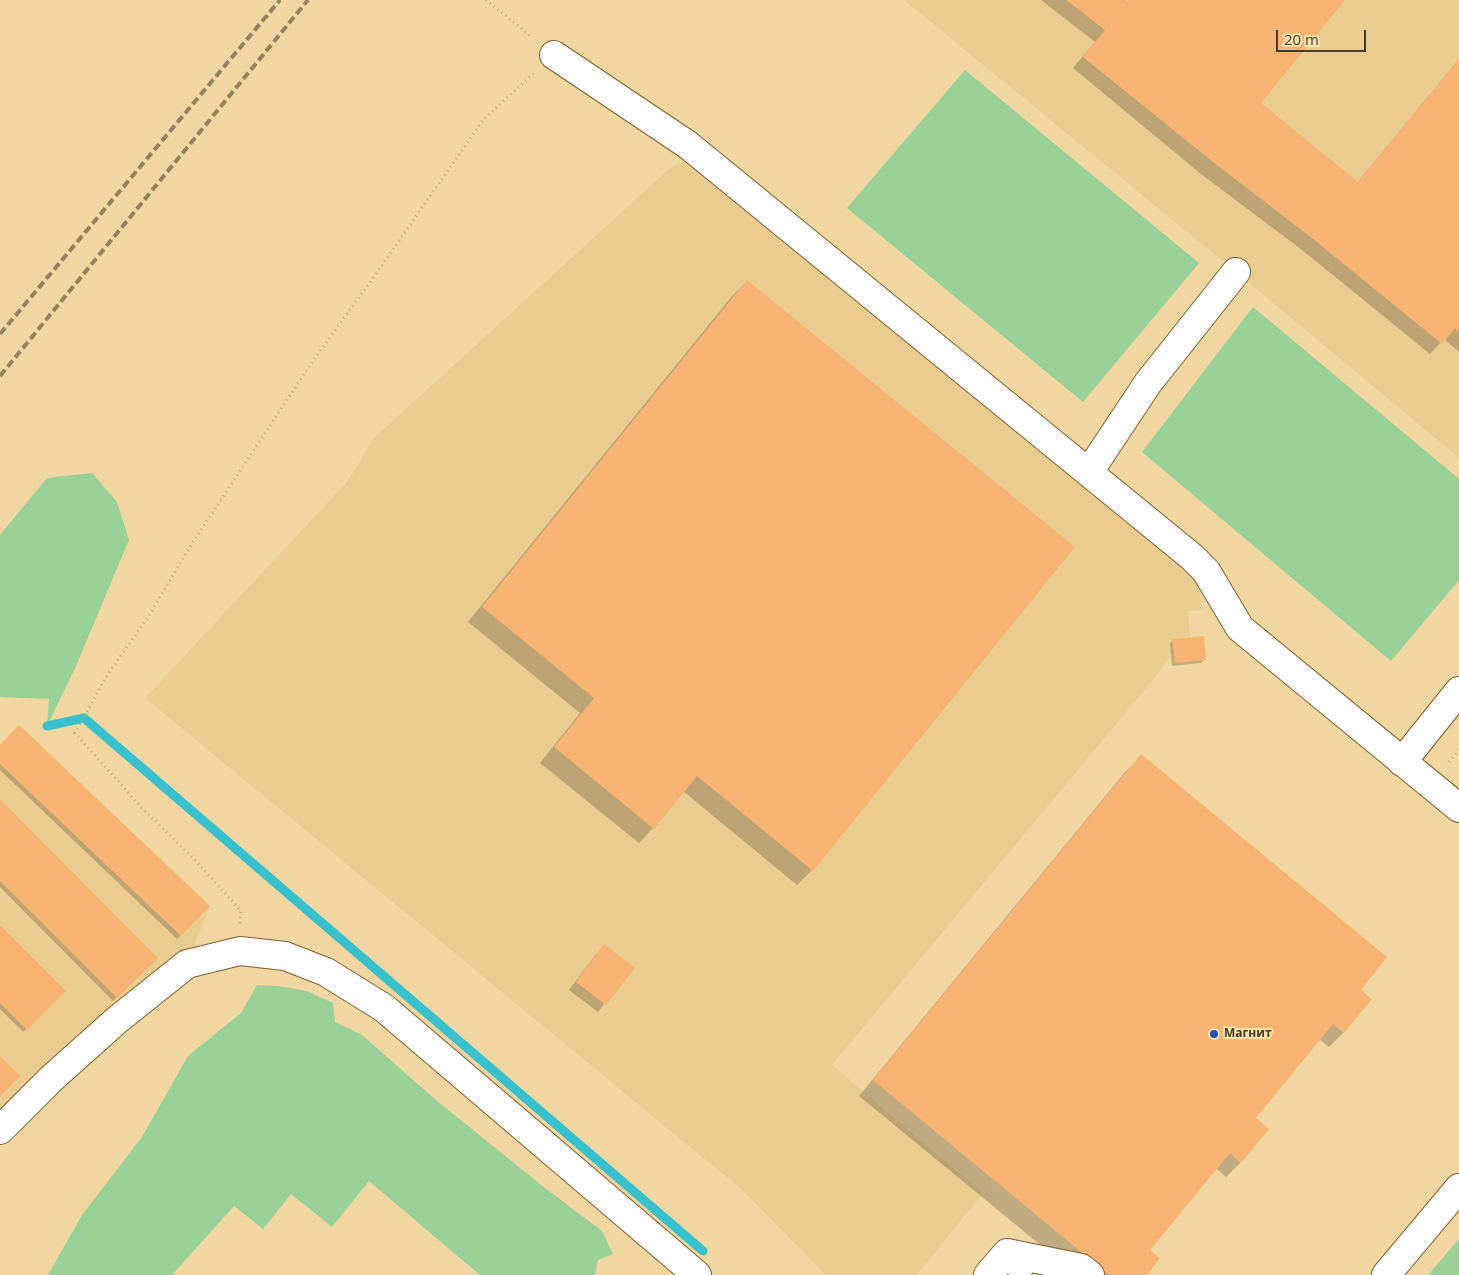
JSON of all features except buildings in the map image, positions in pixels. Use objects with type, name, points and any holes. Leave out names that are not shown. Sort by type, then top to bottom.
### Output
[{"type":"street","points":[[554,55],[688,145],[1192,557],[1206,571],[1240,628],[1459,808]]},
{"type":"street","points":[[1089,472],[1148,383],[1236,272]]},
{"type":"street","points":[[1402,762],[1459,691]]},
{"type":"street","points":[[0,1130],[52,1079],[117,1020],[187,964],[240,951],[285,956],[326,972],[384,1008],[697,1275]]},
{"type":"street","points":[[1386,1275],[1459,1188]]},
{"type":"street","points":[[988,1275],[1006,1253]]},
{"type":"street","points":[[1006,1253],[1031,1275]]},
{"type":"street","points":[[1006,1253],[1081,1268],[1090,1275]]},
{"type":"path","points":[[240,951],[241,911],[197,862],[142,808],[75,733],[106,677],[150,614],[189,548],[312,362],[483,120],[554,55],[486,0]]},
{"type":"shaded area","points":[[904,0],[1459,0],[1459,458],[1236,272]]},
{"type":"shaded area","points":[[687,158],[1185,563],[1200,589],[1202,610],[1188,611],[1190,637],[1172,639],[1174,651],[1154,679],[832,1065],[983,1193],[917,1275],[826,1275],[741,1189],[145,698],[347,482],[375,437],[669,169]]},
{"type":"shaded area","points":[[19,725],[210,906],[187,964],[0,1130],[0,745]]},
{"type":"green space","points":[[965,70],[1199,263],[1083,402],[847,208]]},
{"type":"green space","points":[[1253,307],[1459,479],[1459,580],[1391,661],[1142,452]]},
{"type":"green space","points":[[92,473],[117,502],[129,540],[76,666],[47,726],[49,699],[0,697],[0,535],[47,478]]},
{"type":"green space","points":[[257,985],[278,986],[307,991],[333,1003],[335,1022],[362,1035],[437,1101],[602,1231],[613,1254],[598,1260],[595,1275],[480,1275],[369,1181],[332,1227],[291,1194],[263,1229],[234,1206],[172,1275],[48,1275],[82,1215],[142,1137],[188,1056],[241,1013]]},
{"type":"green space","points":[[1459,1239],[1459,1275],[1428,1275]]},
{"type":"waterway","points":[[47,726],[84,718],[703,1251]]},
{"type":"railway","points":[[0,334],[280,0]]},
{"type":"railway","points":[[0,376],[308,0]]},
{"type":"place","name":"Магнит","points":[[1214,1034]]}]
